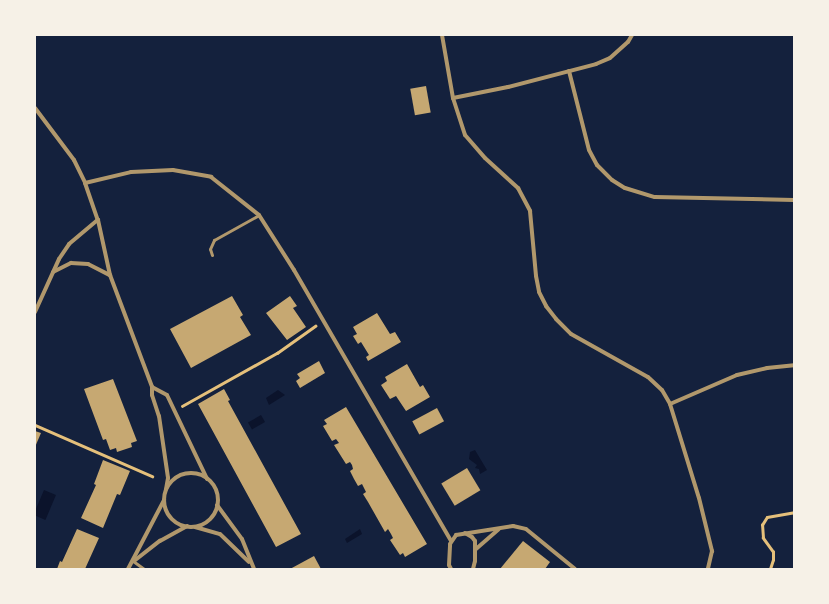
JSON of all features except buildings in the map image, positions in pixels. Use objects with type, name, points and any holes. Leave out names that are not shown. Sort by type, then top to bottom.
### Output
[{"type":"street","points":[[442,35],[453,98],[465,135],[480,153],[518,188],[526,199],[533,224],[536,276],[540,292],[552,315],[571,334],[648,377],[662,390],[670,404],[699,498],[712,551],[708,569]]},
{"type":"street","points":[[453,98],[508,87],[569,71],[610,58],[628,42],[632,35]]},
{"type":"street","points":[[569,71],[589,150],[597,165],[612,180],[625,188],[655,197],[794,200]]},
{"type":"street","points":[[35,108],[74,160],[85,182],[98,220],[110,275],[152,387],[152,395],[159,416],[168,478],[164,500],[165,509],[170,518],[178,524],[194,526],[220,534],[251,564]]},
{"type":"street","points":[[85,182],[131,172],[173,170],[211,177],[259,215],[294,270],[451,541]]},
{"type":"street","points":[[35,312],[52,272],[69,244],[98,220]]},
{"type":"street","points":[[52,272],[71,263],[76,263],[88,264],[110,275]]},
{"type":"street","points":[[670,404],[737,375],[767,368],[794,365]]},
{"type":"street","points":[[152,387],[167,395],[207,479]]},
{"type":"street","points":[[166,489],[170,482],[184,474],[200,475],[214,486],[217,495],[217,505],[209,519],[194,526]]},
{"type":"street","points":[[128,569],[164,500]]},
{"type":"street","points":[[217,505],[242,539],[254,569]]},
{"type":"street","points":[[133,561],[160,541],[187,526]]},
{"type":"street","points":[[451,569],[449,564],[451,541],[456,534],[513,526],[526,529],[575,569]]},
{"type":"street","points":[[476,549],[499,529]]},
{"type":"street","points":[[464,533],[472,537],[476,549],[473,569]]},
{"type":"lane","points":[[212,255],[210,249],[214,240],[259,215]]},
{"type":"lane","points":[[133,561],[144,569]]},
{"type":"path","points":[[182,406],[276,353],[315,326]]},
{"type":"path","points":[[35,424],[152,476]]},
{"type":"path","points":[[770,569],[773,560],[773,552],[763,538],[762,525],[767,517],[794,512]]},
{"type":"water","points":[[278,390],[285,395],[269,405],[266,398]]},
{"type":"water","points":[[261,415],[265,422],[252,429],[248,422]]},
{"type":"water","points":[[475,450],[487,470],[480,474],[479,469],[475,468],[477,465],[469,459],[470,452]]},
{"type":"water","points":[[44,490],[56,495],[45,520],[35,516],[35,511]]},
{"type":"water","points":[[360,529],[362,534],[347,543],[345,539]]}]
